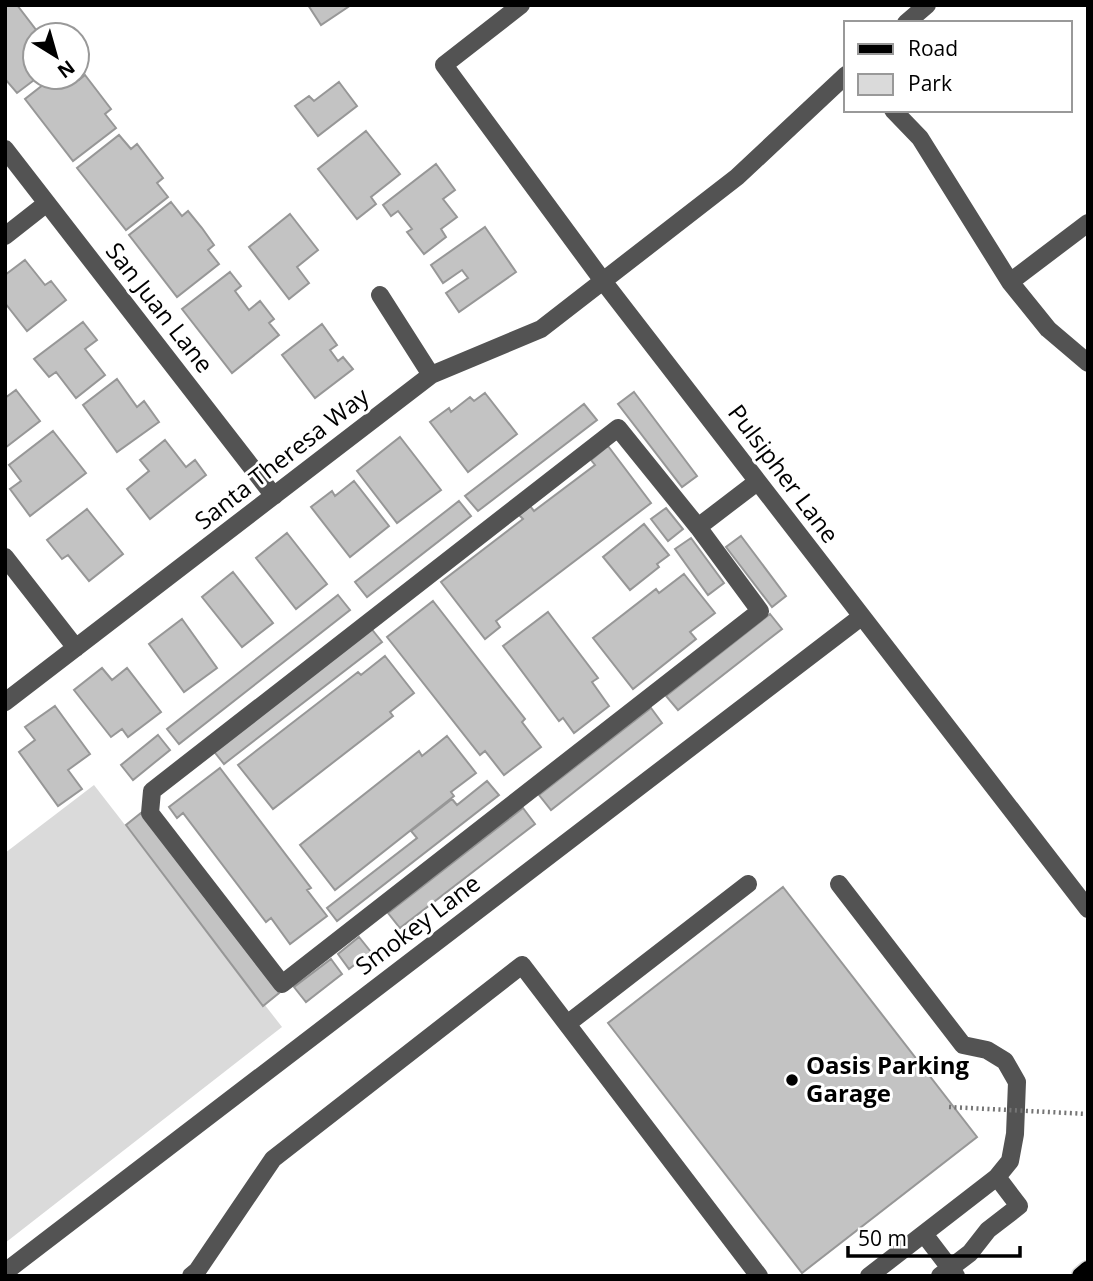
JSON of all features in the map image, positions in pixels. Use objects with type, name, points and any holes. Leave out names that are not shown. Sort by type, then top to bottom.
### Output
[{"type":"main road","points":[[1081,1276],[1088,1270]]},
{"type":"street","name":"Pulsipher Lane","points":[[521,5],[443,65],[603,281],[1088,909]]},
{"type":"street","points":[[908,21],[927,5]]},
{"type":"street","name":"Santa Theresa Way","points":[[5,702],[431,375],[541,329],[737,177],[844,77]]},
{"type":"street","points":[[895,112],[920,138],[1010,282],[1048,329],[1088,363]]},
{"type":"street","name":"San Juan Lane","points":[[5,149],[274,496]]},
{"type":"street","points":[[5,236],[47,204]]},
{"type":"street","points":[[1010,282],[1088,223]]},
{"type":"street","points":[[380,295],[431,375]]},
{"type":"street","points":[[618,428],[698,527],[760,611],[282,984],[150,813],[152,791],[618,428]]},
{"type":"street","points":[[698,527],[758,482]]},
{"type":"street","points":[[5,557],[76,648]]},
{"type":"street","name":"Smokey Lane","points":[[5,1272],[861,617]]},
{"type":"street","points":[[567,1024],[748,884]]},
{"type":"street","points":[[839,884],[963,1045],[987,1050],[1005,1061],[1017,1082],[1015,1134],[1010,1161],[997,1177],[869,1276]]},
{"type":"street","points":[[191,1276],[273,1159],[522,965],[759,1276]]},
{"type":"street","points":[[924,1234],[949,1273],[970,1253],[988,1230],[1018,1206],[997,1177]]},
{"type":"path","points":[[949,1107],[1088,1114]]},
{"type":"green space","points":[[94,785],[282,1027],[5,1243],[5,853]]},
{"type":"building","points":[[5,5],[17,5],[29,21],[21,21],[21,90],[17,93],[5,79]]},
{"type":"building","points":[[308,5],[351,5],[321,25]]},
{"type":"building","points":[[339,82],[357,106],[318,136],[295,106],[309,96],[314,101]]},
{"type":"building","points":[[91,83],[111,109],[105,114],[116,128],[73,161],[25,99],[35,91],[91,91]]},
{"type":"building","points":[[366,131],[400,174],[371,197],[376,204],[357,219],[318,169]]},
{"type":"building","points":[[119,135],[131,149],[137,144],[163,178],[157,183],[168,197],[126,230],[77,168]]},
{"type":"building","points":[[436,164],[455,190],[443,199],[457,217],[441,229],[446,237],[424,254],[407,232],[412,229],[398,211],[391,216],[383,205]]},
{"type":"building","points":[[171,202],[182,216],[188,211],[202,228],[214,245],[208,250],[219,264],[177,297],[129,235]]},
{"type":"building","points":[[290,214],[318,250],[297,267],[309,283],[289,299],[249,247]]},
{"type":"building","points":[[485,227],[516,272],[459,312],[446,293],[468,278],[462,270],[443,283],[431,265]]},
{"type":"building","points":[[25,260],[45,285],[51,281],[66,300],[27,331],[5,303],[5,275]]},
{"type":"building","points":[[230,272],[241,286],[235,291],[249,310],[260,301],[274,319],[269,323],[279,335],[232,373],[182,309]]},
{"type":"building","points":[[83,322],[97,340],[85,349],[105,375],[76,398],[56,372],[49,377],[34,359]]},
{"type":"building","points":[[322,324],[337,345],[330,350],[338,361],[343,357],[353,369],[315,398],[282,355]]},
{"type":"building","points":[[117,379],[137,407],[144,401],[159,422],[117,452],[83,405]]},
{"type":"building","points":[[16,390],[40,421],[5,448],[5,398]]},
{"type":"building","points":[[634,392],[697,476],[682,487],[618,404]]},
{"type":"building","points":[[485,393],[517,434],[468,472],[430,422],[449,408],[451,412],[470,397],[474,401]]},
{"type":"building","points":[[584,404],[597,420],[478,511],[465,496]]},
{"type":"building","points":[[53,431],[86,473],[30,516],[10,489],[21,481],[9,465]]},
{"type":"building","points":[[400,437],[441,490],[397,523],[357,471]]},
{"type":"building","points":[[165,440],[186,467],[195,460],[206,475],[150,519],[127,489],[149,471],[140,460]]},
{"type":"building","points":[[608,446],[651,503],[496,621],[500,627],[485,639],[441,582],[523,519],[519,515],[530,506],[534,511],[595,465],[591,460]]},
{"type":"building","points":[[354,481],[389,526],[350,557],[311,507],[332,491],[335,496]]},
{"type":"building","points":[[459,501],[471,516],[367,597],[355,582]]},
{"type":"building","points":[[666,508],[683,529],[668,541],[651,519]]},
{"type":"building","points":[[87,509],[123,554],[89,581],[68,555],[62,559],[47,540]]},
{"type":"building","points":[[644,524],[669,555],[657,564],[659,567],[630,590],[603,557]]},
{"type":"building","points":[[287,533],[327,584],[296,609],[256,558]]},
{"type":"building","points":[[741,536],[786,596],[772,607],[726,547]]},
{"type":"building","points":[[691,538],[724,583],[708,595],[675,549]]},
{"type":"building","points":[[233,572],[273,623],[242,647],[202,597]]},
{"type":"building","points":[[684,574],[715,613],[690,632],[696,639],[633,689],[593,638],[656,589],[659,593]]},
{"type":"building","points":[[338,595],[350,610],[179,744],[167,729]]},
{"type":"building","points":[[433,601],[525,719],[522,722],[541,747],[504,775],[485,751],[480,755],[387,637]]},
{"type":"building","points":[[548,612],[598,678],[592,682],[609,706],[574,733],[563,718],[559,721],[503,646]]},
{"type":"building","points":[[770,614],[782,629],[678,710],[666,696]]},
{"type":"building","points":[[182,619],[217,668],[184,692],[149,644]]},
{"type":"building","points":[[370,627],[382,642],[224,764],[212,749]]},
{"type":"building","points":[[385,656],[414,693],[390,712],[393,716],[273,809],[238,765],[358,672],[361,675]]},
{"type":"building","points":[[102,668],[112,680],[127,668],[161,712],[128,737],[122,729],[111,737],[74,690]]},
{"type":"building","points":[[55,706],[90,754],[68,770],[82,789],[58,806],[19,752],[35,740],[25,727]]},
{"type":"building","points":[[651,708],[662,723],[551,810],[539,795]]},
{"type":"building","points":[[158,735],[170,750],[133,780],[121,765]]},
{"type":"building","points":[[447,736],[476,773],[451,792],[454,796],[335,890],[300,845],[419,751],[422,756]]},
{"type":"building","points":[[220,768],[311,888],[307,890],[327,916],[290,944],[271,918],[266,922],[183,813],[177,818],[169,807]]},
{"type":"building","points":[[487,781],[499,795],[337,921],[327,908],[417,838],[411,831],[452,799],[457,805]]},
{"type":"building","points":[[523,808],[535,824],[400,928],[388,913]]},
{"type":"building","points":[[141,813],[279,993],[263,1006],[126,825]]},
{"type":"building","name":"Oasis Parking Garage","points":[[783,887],[977,1137],[802,1273],[608,1023]]},
{"type":"building","points":[[359,937],[371,952],[349,969],[338,954]]},
{"type":"building","points":[[331,959],[342,974],[306,1002],[294,987]]},
{"type":"place","name":"Oasis Parking Garage","points":[[792,1080]]}]
